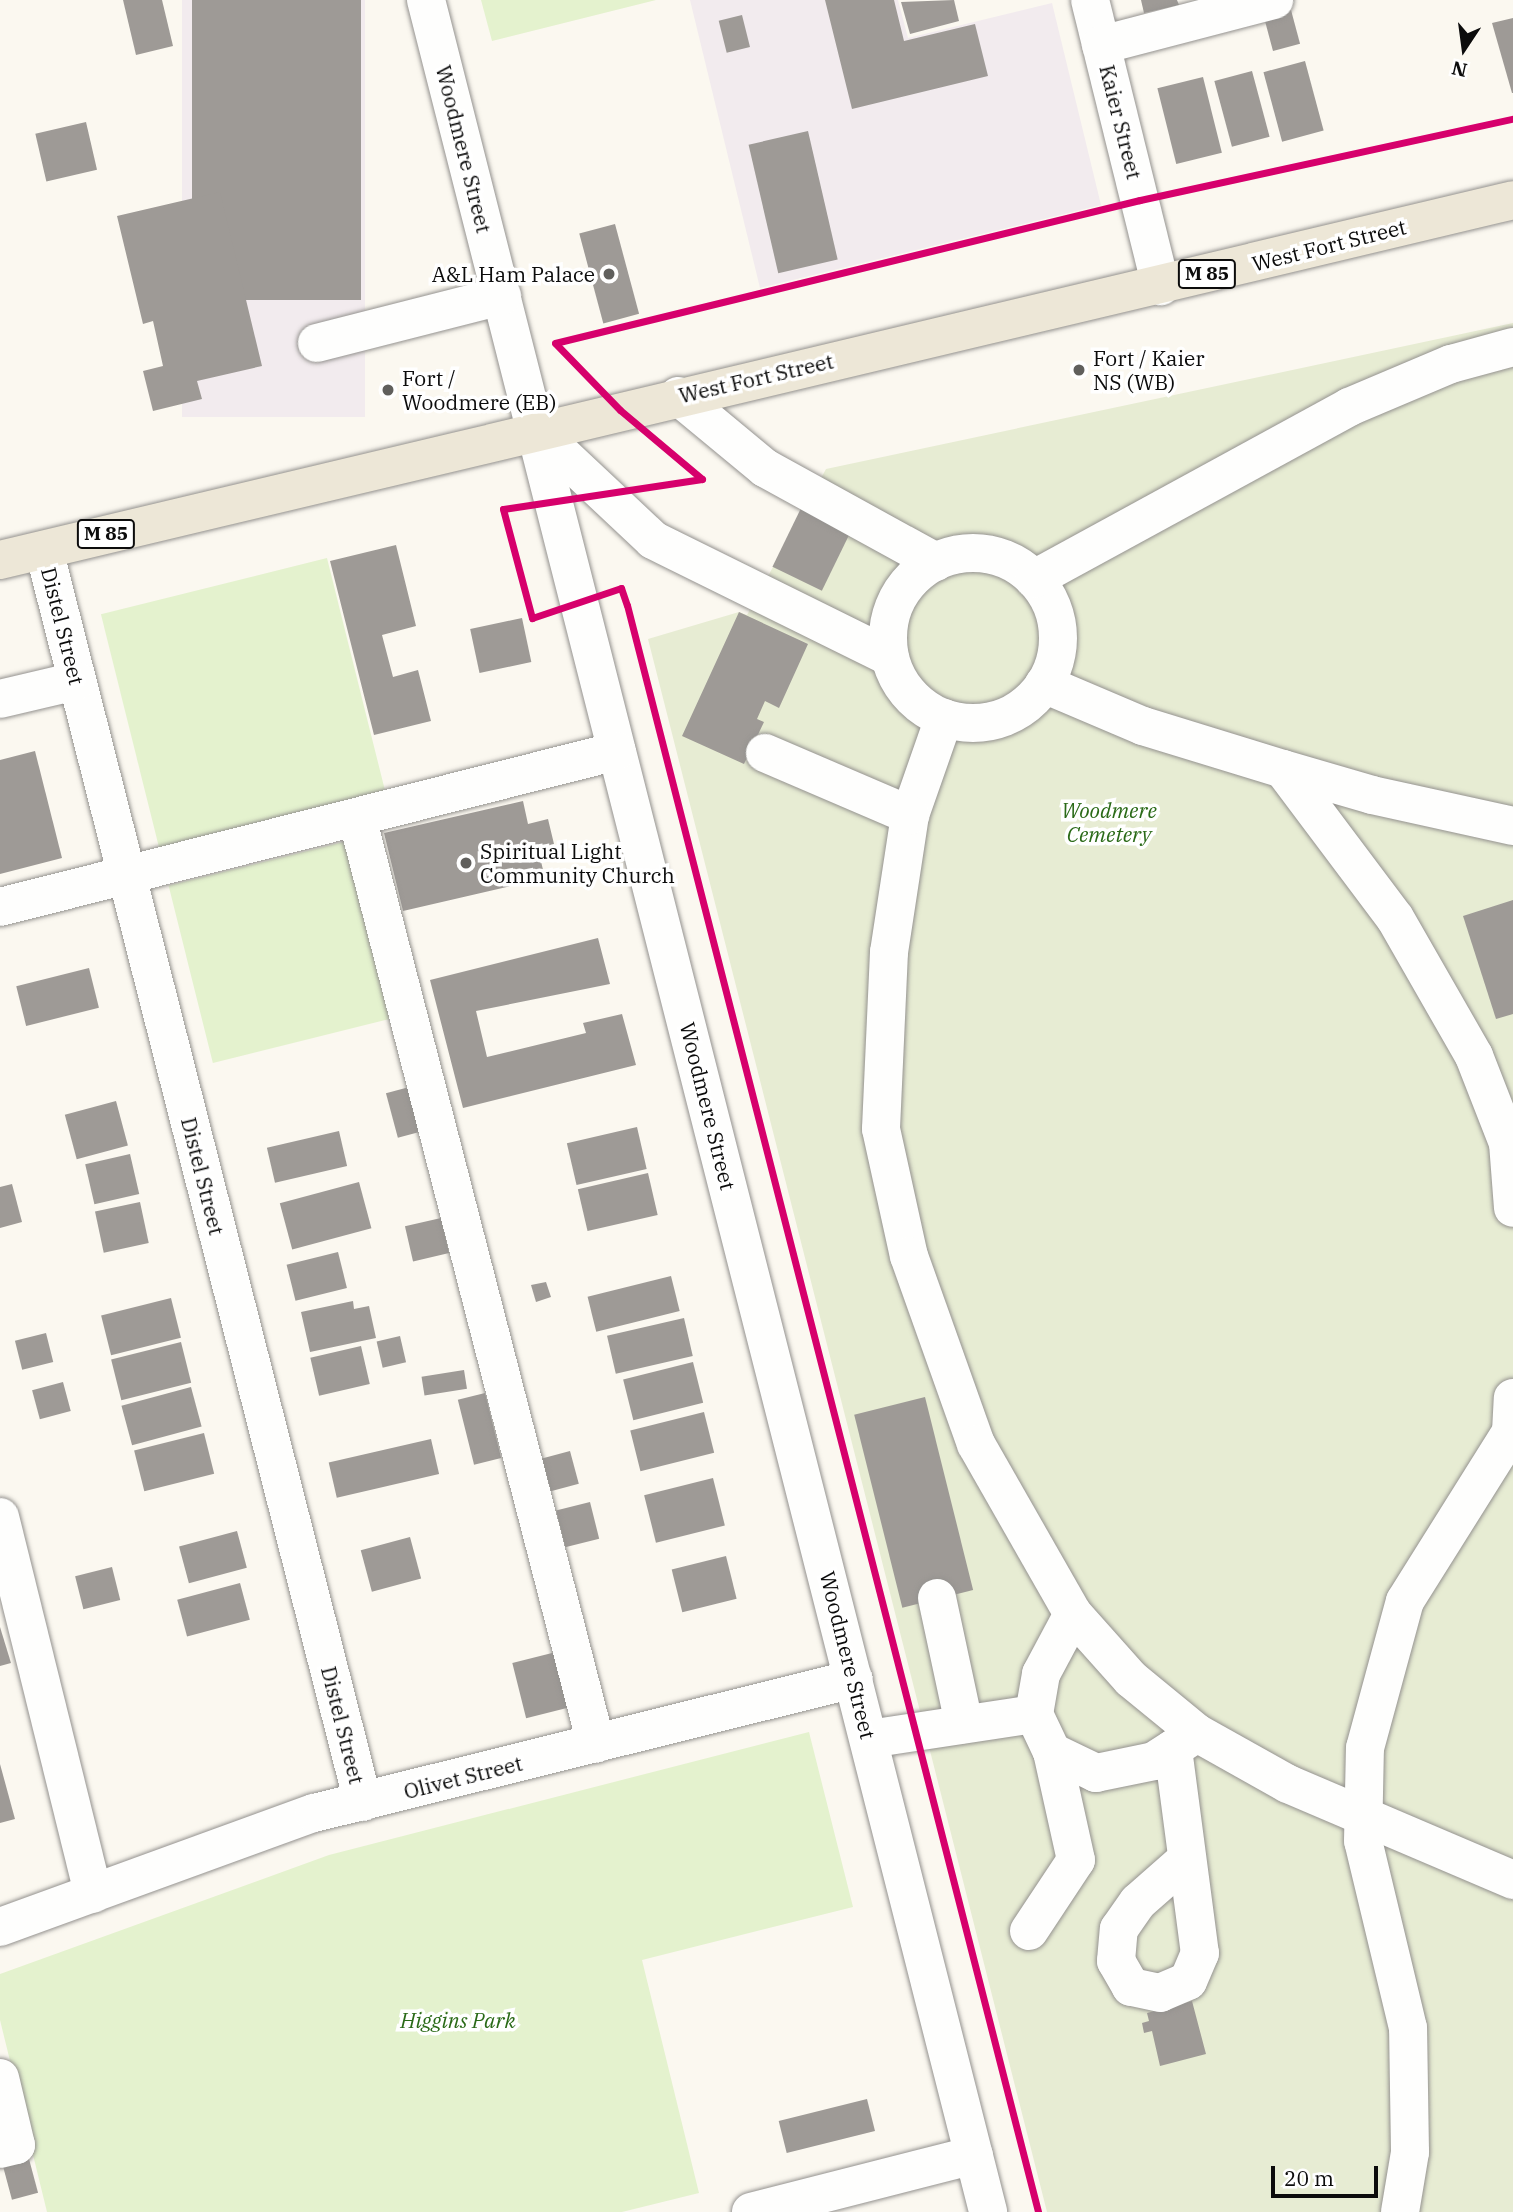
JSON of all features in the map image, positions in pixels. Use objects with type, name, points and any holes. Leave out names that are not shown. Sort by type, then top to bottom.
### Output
[{"type":"main road","name":"West Fort Street","points":[[0,561],[535,429],[1161,286],[1513,200]]},
{"type":"street","name":"Woodmere Street","points":[[426,0],[988,2212]]},
{"type":"street","name":"Kaier Street","points":[[1090,0],[1161,286]]},
{"type":"street","points":[[1101,45],[1274,0]]},
{"type":"street","points":[[317,343],[502,296]]},
{"type":"street","points":[[1034,579],[1349,407],[1451,364],[1513,347]]},
{"type":"street","points":[[678,396],[765,468],[936,562]]},
{"type":"street","points":[[535,429],[653,540],[890,657]]},
{"type":"street","name":"Distel Street","points":[[44,550],[363,1802]]},
{"type":"street","points":[[974,553],[1002,558],[1034,579],[1056,619],[1059,646],[1044,684],[1012,715],[985,723],[944,718],[908,695],[890,657],[890,614],[898,597],[922,569],[936,562],[974,553]]},
{"type":"street","points":[[0,699],[77,681]]},
{"type":"street","points":[[1044,684],[1143,726],[1283,769],[1372,795],[1513,826]]},
{"type":"street","points":[[944,718],[910,816],[889,952],[881,1129],[909,1256],[976,1444],[1073,1614],[1185,1741],[1513,1880]]},
{"type":"street","points":[[0,907],[617,751]]},
{"type":"street","points":[[765,753],[910,816]]},
{"type":"street","points":[[1283,769],[1354,858],[1434,980],[1474,1056],[1510,1145],[1513,1208]]},
{"type":"street","points":[[357,817],[596,1744]]},
{"type":"street","points":[[1400,2212],[1410,2152],[1408,2028],[1363,1841],[1365,1748],[1405,1601],[1513,1421]]},
{"type":"street","points":[[0,1517],[93,1894]]},
{"type":"street","points":[[937,1598],[964,1724]]},
{"type":"street","points":[[1029,1931],[1076,1860],[1052,1752],[1034,1714],[1041,1674],[1073,1614]]},
{"type":"street","name":"Olivet Street","points":[[0,1927],[314,1813],[854,1679]]},
{"type":"street","points":[[869,1739],[1034,1714]]},
{"type":"street","points":[[1052,1752],[1096,1773],[1154,1761],[1185,1741]]},
{"type":"street","points":[[1185,1741],[1187,1859]]},
{"type":"street","points":[[0,2078],[16,2145],[0,2149]]},
{"type":"street","points":[[751,2212],[974,2155]]},
{"type":"shaded area","points":[[182,0],[365,0],[365,417],[182,417]]},
{"type":"shaded area","points":[[690,0],[898,0],[908,38],[1052,3],[1101,205],[760,288]]},
{"type":"green space","points":[[481,0],[656,0],[492,41]]},
{"type":"green space","name":"Woodmere Cemetery","points":[[1513,323],[1513,2212],[1047,2212],[648,639],[739,612],[747,615],[826,469]]},
{"type":"green space","points":[[327,558],[385,792],[159,848],[101,614]]},
{"type":"green space","points":[[351,840],[395,1018],[213,1063],[169,885]]},
{"type":"green space","name":"Higgins Park","points":[[809,1732],[853,1907],[642,1960],[699,2193],[622,2212],[47,2212],[0,2020],[0,1974],[329,1855]]},
{"type":"building","points":[[123,0],[162,0],[173,46],[136,55]]},
{"type":"building","points":[[192,0],[361,0],[361,300],[192,300]]},
{"type":"building","points":[[825,0],[894,0],[904,41],[975,24],[988,76],[852,109]]},
{"type":"building","points":[[954,0],[959,21],[910,34],[901,2]]},
{"type":"building","points":[[1141,0],[1177,0],[1179,5],[1144,13]]},
{"type":"building","points":[[1291,10],[1300,44],[1273,51],[1264,17]]},
{"type":"building","points":[[742,15],[750,47],[727,53],[719,21]]},
{"type":"building","points":[[1513,18],[1513,93],[1512,93],[1492,23]]},
{"type":"building","points":[[1305,61],[1324,131],[1282,142],[1263,72]]},
{"type":"building","points":[[1252,71],[1270,137],[1232,147],[1214,81]]},
{"type":"building","points":[[1203,77],[1222,153],[1176,164],[1157,88]]},
{"type":"building","points":[[86,122],[97,170],[46,181],[35,134]]},
{"type":"building","points":[[808,131],[838,260],[778,273],[749,145]]},
{"type":"building","points":[[220,192],[262,366],[197,381],[202,399],[153,411],[143,371],[163,366],[153,321],[143,324],[117,216]]},
{"type":"building","name":"A&L Ham Palace","points":[[615,224],[639,314],[603,323],[579,234]]},
{"type":"building","points":[[804,502],[853,526],[822,591],[772,567]]},
{"type":"building","points":[[396,545],[416,626],[382,635],[393,677],[418,670],[431,721],[374,735],[330,561]]},
{"type":"building","points":[[739,612],[808,644],[779,708],[765,701],[757,719],[764,722],[744,764],[682,736]]},
{"type":"building","points":[[522,618],[531,662],[480,673],[470,629]]},
{"type":"building","points":[[35,751],[62,858],[0,874],[0,760]]},
{"type":"building","name":"Spiritual Light Community Church","points":[[523,801],[528,824],[548,819],[554,844],[538,849],[545,878],[403,911],[384,833]]},
{"type":"building","points":[[1513,900],[1513,1014],[1496,1019],[1463,916]]},
{"type":"building","points":[[598,938],[610,984],[476,1011],[487,1057],[586,1033],[583,1023],[622,1014],[636,1065],[463,1108],[430,980]]},
{"type":"building","points":[[89,968],[99,1008],[26,1026],[16,986]]},
{"type":"building","points":[[413,1086],[425,1130],[398,1138],[386,1093]]},
{"type":"building","points":[[116,1101],[128,1145],[77,1159],[65,1115]]},
{"type":"building","points":[[637,1127],[647,1169],[577,1185],[567,1143]]},
{"type":"building","points":[[339,1131],[347,1166],[275,1183],[267,1148]]},
{"type":"building","points":[[130,1154],[139,1194],[94,1204],[85,1164]]},
{"type":"building","points":[[648,1173],[658,1215],[588,1231],[578,1189]]},
{"type":"building","points":[[359,1182],[371,1228],[292,1250],[280,1203]]},
{"type":"building","points":[[12,1184],[22,1222],[0,1228],[0,1187]]},
{"type":"building","points":[[140,1202],[149,1243],[104,1253],[95,1212]]},
{"type":"building","points":[[441,1218],[449,1253],[413,1261],[405,1226]]},
{"type":"building","points":[[338,1252],[347,1288],[296,1301],[287,1265]]},
{"type":"building","points":[[671,1276],[680,1311],[596,1332],[588,1297]]},
{"type":"building","points":[[546,1282],[551,1297],[536,1302],[531,1285]]},
{"type":"building","points":[[171,1298],[181,1338],[111,1355],[101,1315]]},
{"type":"building","points":[[353,1301],[354,1309],[369,1306],[376,1338],[310,1352],[301,1312]]},
{"type":"building","points":[[684,1318],[693,1356],[616,1374],[607,1336]]},
{"type":"building","points":[[46,1333],[53,1362],[22,1370],[15,1341]]},
{"type":"building","points":[[400,1336],[406,1362],[383,1368],[377,1341]]},
{"type":"building","points":[[181,1342],[191,1383],[121,1400],[111,1359]]},
{"type":"building","points":[[361,1346],[370,1384],[319,1396],[310,1358]]},
{"type":"building","points":[[693,1362],[703,1403],[633,1420],[623,1379]]},
{"type":"building","points":[[464,1370],[467,1389],[425,1395],[422,1377]]},
{"type":"building","points":[[63,1382],[71,1411],[40,1419],[32,1390]]},
{"type":"building","points":[[191,1387],[202,1427],[132,1445],[121,1406]]},
{"type":"building","points":[[485,1393],[501,1458],[474,1465],[458,1400]]},
{"type":"building","points":[[925,1397],[973,1590],[902,1608],[854,1415]]},
{"type":"building","points":[[704,1412],[714,1453],[640,1471],[630,1430]]},
{"type":"building","points":[[204,1433],[214,1474],[144,1491],[134,1450]]},
{"type":"building","points":[[431,1439],[439,1474],[337,1498],[329,1463]]},
{"type":"building","points":[[570,1451],[579,1484],[551,1491],[542,1459]]},
{"type":"building","points":[[713,1478],[725,1526],[656,1543],[644,1495]]},
{"type":"building","points":[[590,1502],[599,1539],[565,1547],[556,1510]]},
{"type":"building","points":[[237,1531],[247,1568],[189,1583],[179,1547]]},
{"type":"building","points":[[410,1537],[421,1579],[372,1592],[361,1550]]},
{"type":"building","points":[[726,1556],[737,1599],[682,1612],[672,1570]]},
{"type":"building","points":[[112,1567],[120,1600],[83,1609],[75,1576]]},
{"type":"building","points":[[240,1583],[250,1620],[187,1637],[177,1600]]},
{"type":"building","points":[[0,1627],[11,1663],[0,1666]]},
{"type":"building","points":[[556,1652],[570,1707],[526,1718],[512,1663]]},
{"type":"building","points":[[0,1764],[15,1819],[0,1823]]},
{"type":"building","points":[[1192,2001],[1206,2054],[1160,2066],[1152,2031],[1144,2033],[1142,2023],[1149,2021],[1147,2013]]},
{"type":"building","points":[[867,2099],[875,2131],[787,2153],[779,2121]]},
{"type":"building","points":[[29,2159],[38,2193],[12,2200],[3,2166]]},
{"type":"cycle path","points":[[702,479],[620,410],[555,343],[1140,200],[1513,119]]},
{"type":"cycle path","points":[[702,479],[503,509],[532,618],[621,588],[627,605],[1038,2212]]},
{"type":"place","name":"A&L Ham Palace","points":[[609,274]]},
{"type":"place","name":"Fort / Kaier NS (WB)","points":[[1079,370]]},
{"type":"place","name":"Fort / Woodmere (EB)","points":[[388,390]]},
{"type":"place","name":"Spiritual Light Community Church","points":[[466,863]]}]
